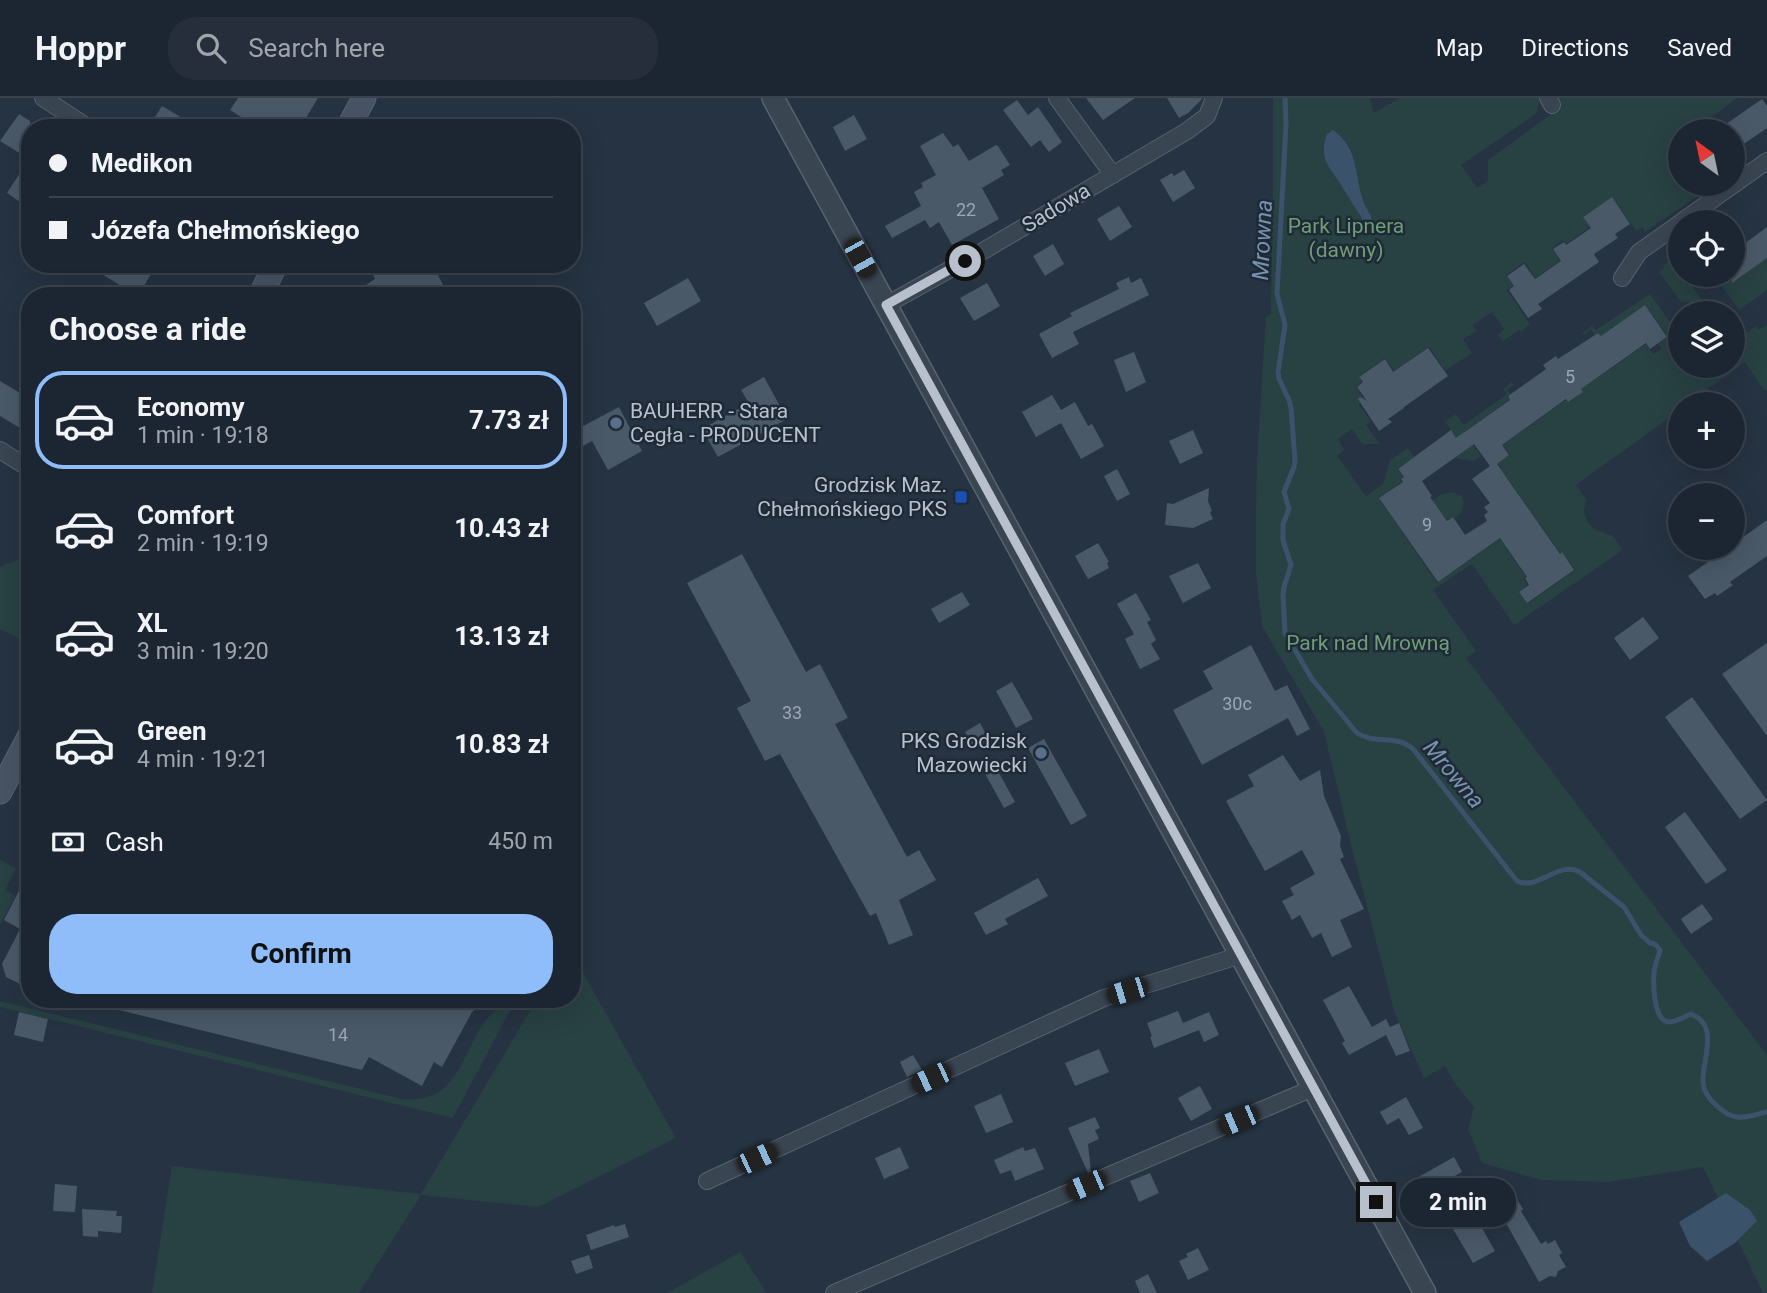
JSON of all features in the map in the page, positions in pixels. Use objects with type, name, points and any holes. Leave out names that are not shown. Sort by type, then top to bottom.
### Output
[{"type":"main road","points":[[353,119],[364,98]]},
{"type":"main road","points":[[0,792],[21,752]]},
{"type":"street","points":[[43,98],[75,119]]},
{"type":"street","points":[[773,98],[1425,1293]]},
{"type":"street","points":[[1057,98],[1113,174]]},
{"type":"street","name":"Sadowa","points":[[886,305],[983,251],[1200,122],[1206,116],[1214,98]]},
{"type":"street","points":[[1699,210],[1767,161]]},
{"type":"street","points":[[1622,278],[1639,251],[1668,232]]},
{"type":"street","points":[[0,450],[21,463]]},
{"type":"street","points":[[707,1181],[1104,998],[1241,956]]},
{"type":"street","points":[[834,1293],[1313,1088]]},
{"type":"green space","points":[[1273,98],[1370,98],[1374,113],[1400,98],[1540,98],[1536,114],[1461,165],[1477,188],[1488,181],[1488,160],[1562,106],[1558,98],[1737,98],[1709,119],[1668,119],[1668,196],[1698,196],[1677,210],[1668,210],[1668,216],[1645,232],[1642,227],[1636,231],[1612,197],[1583,216],[1590,227],[1566,244],[1563,240],[1552,248],[1560,261],[1535,278],[1525,262],[1506,275],[1513,286],[1507,290],[1530,324],[1521,332],[1519,330],[1503,341],[1498,334],[1504,329],[1492,312],[1473,325],[1477,331],[1463,339],[1472,353],[1445,371],[1429,347],[1394,371],[1385,358],[1359,376],[1362,382],[1356,387],[1363,398],[1367,395],[1369,398],[1359,405],[1371,421],[1366,425],[1380,444],[1362,444],[1352,429],[1338,439],[1344,450],[1337,456],[1366,496],[1383,484],[1390,460],[1408,448],[1414,457],[1397,469],[1403,477],[1400,479],[1402,482],[1379,498],[1437,583],[1500,539],[1526,577],[1524,579],[1528,585],[1519,592],[1527,604],[1575,570],[1500,468],[1503,465],[1497,464],[1510,455],[1503,445],[1566,400],[1568,402],[1583,392],[1581,389],[1646,344],[1653,354],[1661,349],[1658,344],[1668,337],[1668,378],[1723,378],[1704,392],[1668,392],[1668,419],[1576,485],[1586,499],[1584,513],[1588,522],[1594,529],[1613,536],[1623,550],[1514,625],[1472,564],[1433,590],[1476,651],[1466,658],[1767,1055],[1767,1293],[1763,1293],[1703,1167],[1608,1182],[1541,1180],[1482,1163],[1468,1129],[1474,1107],[1445,1066],[1424,1078],[1395,1014],[1324,732],[1262,626],[1256,575],[1257,459],[1266,317],[1271,314]]},
{"type":"green space","points":[[1767,258],[1767,290],[1745,306],[1745,301],[1733,301],[1723,287],[1745,287],[1745,274]]},
{"type":"green space","points":[[1668,262],[1668,284],[1659,272]]},
{"type":"green space","points":[[1670,287],[1693,287],[1703,301],[1680,301]]},
{"type":"green space","points":[[1650,294],[1668,319],[1668,337],[1645,305],[1601,336],[1598,333],[1595,335],[1591,330],[1584,335],[1582,333],[1592,326],[1596,330]]},
{"type":"green space","points":[[1766,325],[1767,391],[1745,362],[1745,334],[1756,326],[1758,330]]},
{"type":"green space","points":[[1512,382],[1514,385],[1507,390],[1510,394],[1507,396],[1509,400],[1464,432],[1481,456],[1474,461],[1455,458],[1465,450],[1445,422],[1456,414],[1464,425],[1507,394],[1503,389]]},
{"type":"green space","points":[[1452,492],[1462,496],[1464,504],[1455,518],[1447,520],[1441,518],[1430,502],[1442,494]]},
{"type":"green space","points":[[21,558],[21,640],[0,629],[0,567]]},
{"type":"green space","points":[[0,860],[16,868],[5,890],[15,896],[0,925]]},
{"type":"green space","points":[[581,969],[676,1138],[538,1207],[421,1195],[359,1293],[152,1293],[172,1166],[421,1194],[532,1008],[581,1008]]},
{"type":"green space","points":[[0,1001],[402,1099],[420,1099],[444,1088],[453,1079],[490,1016],[498,1008],[511,1008],[453,1118],[0,1007]]},
{"type":"green space","points":[[740,1252],[767,1293],[667,1293]]},
{"type":"water","points":[[1333,130],[1352,153],[1360,191],[1372,220],[1370,223],[1365,223],[1324,156],[1327,134]]},
{"type":"water","points":[[1726,1193],[1750,1210],[1757,1221],[1735,1243],[1707,1261],[1690,1246],[1679,1222]]},
{"type":"building","points":[[238,98],[318,98],[305,119],[244,119],[230,110]]},
{"type":"building","points":[[1086,98],[1135,98],[1103,120]]},
{"type":"building","points":[[1167,98],[1203,98],[1179,118]]},
{"type":"building","points":[[1762,99],[1767,106],[1767,128],[1745,143],[1745,119],[1733,119]]},
{"type":"building","points":[[1017,100],[1028,115],[1038,107],[1062,142],[1049,152],[1040,140],[1031,147],[1003,110]]},
{"type":"building","points":[[162,106],[184,119],[154,119]]},
{"type":"building","points":[[19,114],[27,119],[21,119],[21,154],[0,141]]},
{"type":"building","points":[[854,115],[867,139],[845,151],[833,127]]},
{"type":"building","points":[[943,133],[953,147],[958,144],[969,161],[998,146],[1010,165],[1001,170],[1004,175],[982,188],[999,219],[952,245],[939,222],[930,228],[925,220],[892,238],[885,226],[921,206],[914,192],[923,187],[921,183],[936,175],[920,146]]},
{"type":"building","points":[[1184,170],[1195,188],[1173,202],[1160,180]]},
{"type":"building","points":[[21,171],[21,200],[7,193]]},
{"type":"building","points":[[1612,197],[1630,224],[1615,234],[1618,238],[1594,254],[1599,262],[1538,304],[1542,309],[1528,318],[1509,290],[1514,286],[1507,276],[1524,264],[1535,279],[1561,261],[1553,249],[1564,242],[1566,245],[1591,228],[1583,217]]},
{"type":"building","points":[[1119,206],[1132,227],[1110,241],[1097,219]]},
{"type":"building","points":[[1767,227],[1767,258],[1745,274],[1745,243]]},
{"type":"building","points":[[1053,244],[1064,264],[1045,276],[1033,256]]},
{"type":"building","points":[[100,273],[152,273],[143,287],[123,287]]},
{"type":"building","points":[[372,273],[437,273],[444,287],[363,287],[375,279]]},
{"type":"building","points":[[1129,277],[1131,283],[1141,278],[1149,295],[1073,332],[1079,344],[1052,358],[1039,334],[1072,316],[1070,313],[1119,289],[1116,283]]},
{"type":"building","points":[[688,278],[701,301],[657,326],[644,303]]},
{"type":"building","points":[[987,283],[1000,306],[974,321],[960,298]]},
{"type":"building","points":[[1645,305],[1667,337],[1650,349],[1646,343],[1581,389],[1583,392],[1568,402],[1566,399],[1502,445],[1509,455],[1497,464],[1574,570],[1527,603],[1519,592],[1529,585],[1525,578],[1527,577],[1500,538],[1438,582],[1379,498],[1403,482],[1401,479],[1404,477],[1398,469],[1451,430],[1456,438],[1510,400],[1508,396],[1546,369],[1543,365],[1556,356],[1558,359],[1598,333],[1601,336]],"holes":[[[1474,444],[1490,466],[1472,479],[1490,503],[1484,507],[1488,512],[1484,515],[1487,521],[1465,535],[1453,517],[1447,521],[1422,481]]]},
{"type":"building","points":[[1428,348],[1448,376],[1388,419],[1392,422],[1379,431],[1358,399],[1360,397],[1367,401],[1357,387],[1363,382],[1359,377],[1385,359],[1393,372]]},
{"type":"building","points":[[1134,352],[1146,382],[1126,392],[1114,360]]},
{"type":"building","points":[[764,377],[787,419],[718,457],[702,429],[749,403],[741,390]]},
{"type":"building","points":[[0,381],[21,394],[21,429],[0,416]]},
{"type":"building","points":[[1052,395],[1061,410],[1075,402],[1088,426],[1092,424],[1104,446],[1081,459],[1061,423],[1036,437],[1022,412]]},
{"type":"building","points":[[619,407],[642,451],[608,470],[592,441],[581,447],[581,427]]},
{"type":"building","points":[[1193,430],[1203,453],[1180,464],[1169,441]]},
{"type":"building","points":[[1117,469],[1130,494],[1117,501],[1104,476]]},
{"type":"building","points":[[1209,488],[1208,501],[1213,519],[1193,528],[1165,525],[1167,503],[1173,504]]},
{"type":"building","points":[[1767,520],[1767,556],[1730,582],[1733,585],[1717,596],[1715,593],[1705,599],[1688,576],[1711,560],[1745,560],[1745,536]]},
{"type":"building","points":[[1098,543],[1109,562],[1109,568],[1088,579],[1075,556]]},
{"type":"building","points":[[742,554],[806,672],[820,664],[848,718],[835,724],[907,857],[919,850],[936,880],[899,900],[913,935],[889,945],[876,913],[870,916],[780,754],[765,761],[737,708],[751,701],[687,583]]},
{"type":"building","points":[[1198,563],[1211,588],[1183,603],[1169,576]]},
{"type":"building","points":[[962,592],[970,605],[939,623],[931,609]]},
{"type":"building","points":[[1136,593],[1151,620],[1147,622],[1156,640],[1151,644],[1160,659],[1140,669],[1125,639],[1134,634],[1117,604]]},
{"type":"building","points":[[1643,617],[1659,638],[1630,660],[1614,638]]},
{"type":"building","points":[[1767,643],[1767,736],[1722,674]]},
{"type":"building","points":[[1251,645],[1275,691],[1287,685],[1310,729],[1297,736],[1288,718],[1202,765],[1173,710],[1213,689],[1203,671]]},
{"type":"building","points":[[1012,682],[1033,719],[1016,728],[996,691]]},
{"type":"building","points":[[1692,697],[1767,800],[1740,819],[1665,717]]},
{"type":"building","points":[[980,723],[990,741],[974,749],[965,732]]},
{"type":"building","points":[[1044,739],[1087,816],[1071,825],[1028,748]]},
{"type":"building","points":[[1283,755],[1300,781],[1320,770],[1324,796],[1341,836],[1340,846],[1344,857],[1340,859],[1364,909],[1340,920],[1352,947],[1332,957],[1321,933],[1312,938],[1300,915],[1292,920],[1282,901],[1294,895],[1290,888],[1315,874],[1302,850],[1265,871],[1226,801],[1254,786],[1248,775]]},
{"type":"building","points":[[993,762],[1015,802],[1004,808],[982,768]]},
{"type":"building","points":[[1685,812],[1727,870],[1706,884],[1665,827]]},
{"type":"building","points":[[1038,878],[1048,896],[1005,919],[1008,924],[986,935],[974,913]]},
{"type":"building","points":[[21,887],[21,984],[6,977],[2,964],[20,929],[4,920]]},
{"type":"building","points":[[1702,904],[1713,919],[1691,934],[1681,919]]},
{"type":"building","points":[[1349,986],[1372,1027],[1386,1019],[1390,1027],[1399,1023],[1410,1051],[1396,1056],[1386,1035],[1349,1055],[1342,1043],[1345,1041],[1323,1000]]},
{"type":"building","points":[[111,1008],[477,1008],[442,1067],[434,1062],[422,1086],[369,1057],[362,1070]]},
{"type":"building","points":[[1178,1011],[1183,1023],[1209,1012],[1219,1035],[1204,1042],[1199,1030],[1154,1048],[1147,1023]]},
{"type":"building","points":[[19,1012],[48,1019],[43,1042],[14,1035]]},
{"type":"building","points":[[1099,1049],[1109,1072],[1075,1086],[1065,1063]]},
{"type":"building","points":[[913,1055],[922,1070],[907,1077],[900,1062]]},
{"type":"building","points":[[1200,1086],[1212,1109],[1191,1121],[1178,1098]]},
{"type":"building","points":[[1001,1094],[1013,1122],[986,1133],[974,1106]]},
{"type":"building","points":[[1406,1097],[1423,1128],[1409,1135],[1399,1118],[1387,1125],[1380,1112]]},
{"type":"building","points":[[1095,1117],[1100,1128],[1095,1130],[1099,1139],[1088,1144],[1091,1172],[1088,1173],[1068,1128]]},
{"type":"building","points":[[900,1147],[909,1168],[884,1179],[875,1158]]},
{"type":"building","points":[[1023,1147],[1025,1151],[1035,1148],[1044,1169],[1015,1181],[1011,1170],[1000,1174],[994,1160]]},
{"type":"building","points":[[1454,1157],[1462,1172],[1433,1188],[1435,1191],[1416,1202],[1406,1184]]},
{"type":"building","points":[[1150,1173],[1159,1193],[1139,1202],[1130,1181]]},
{"type":"building","points":[[1485,1181],[1493,1194],[1508,1185],[1541,1244],[1555,1240],[1566,1267],[1558,1271],[1556,1277],[1550,1276],[1539,1282],[1502,1216],[1482,1228],[1495,1251],[1473,1263],[1446,1217],[1478,1198],[1472,1189]]},
{"type":"building","points":[[55,1184],[77,1186],[75,1212],[53,1211]]},
{"type":"building","points":[[82,1209],[117,1211],[116,1216],[122,1216],[121,1233],[98,1231],[98,1237],[83,1236]]},
{"type":"building","points":[[625,1224],[629,1237],[591,1250],[586,1235]]},
{"type":"building","points":[[1198,1248],[1209,1270],[1188,1280],[1179,1261]]},
{"type":"building","points":[[589,1255],[593,1268],[576,1274],[571,1261]]},
{"type":"building","points":[[1148,1274],[1157,1293],[1140,1293],[1135,1281]]},
{"type":"waterway","name":"Mrowna","points":[[1285,98],[1277,294],[1285,325],[1278,372],[1291,408],[1295,460],[1284,492],[1289,509],[1283,524],[1283,540],[1291,565],[1283,595],[1285,633],[1312,679],[1357,733],[1364,737],[1400,742],[1413,749],[1517,881],[1533,882],[1556,872],[1572,869],[1580,872],[1624,907],[1641,935],[1660,950],[1654,980],[1655,999],[1660,1015],[1669,1022],[1691,1014],[1705,1026],[1708,1045],[1703,1083],[1708,1096],[1714,1104],[1735,1117],[1767,1112]]},
{"type":"place","name":"BAUHERR - Stara Cegła - PRODUCENT","points":[[616,423]]},
{"type":"place","name":"Grodzisk Maz. Chełmońskiego PKS","points":[[961,497]]},
{"type":"place","name":"PKS Grodzisk Mazowiecki","points":[[1041,753]]},
{"type":"route","points":[[965,261],[886,305],[1376,1202]]},
{"type":"park label","name":"Park Lipnera (dawny)","points":[[1346,238]]},
{"type":"park label","name":"Park nad Mrowną","points":[[1368,643]]}]
